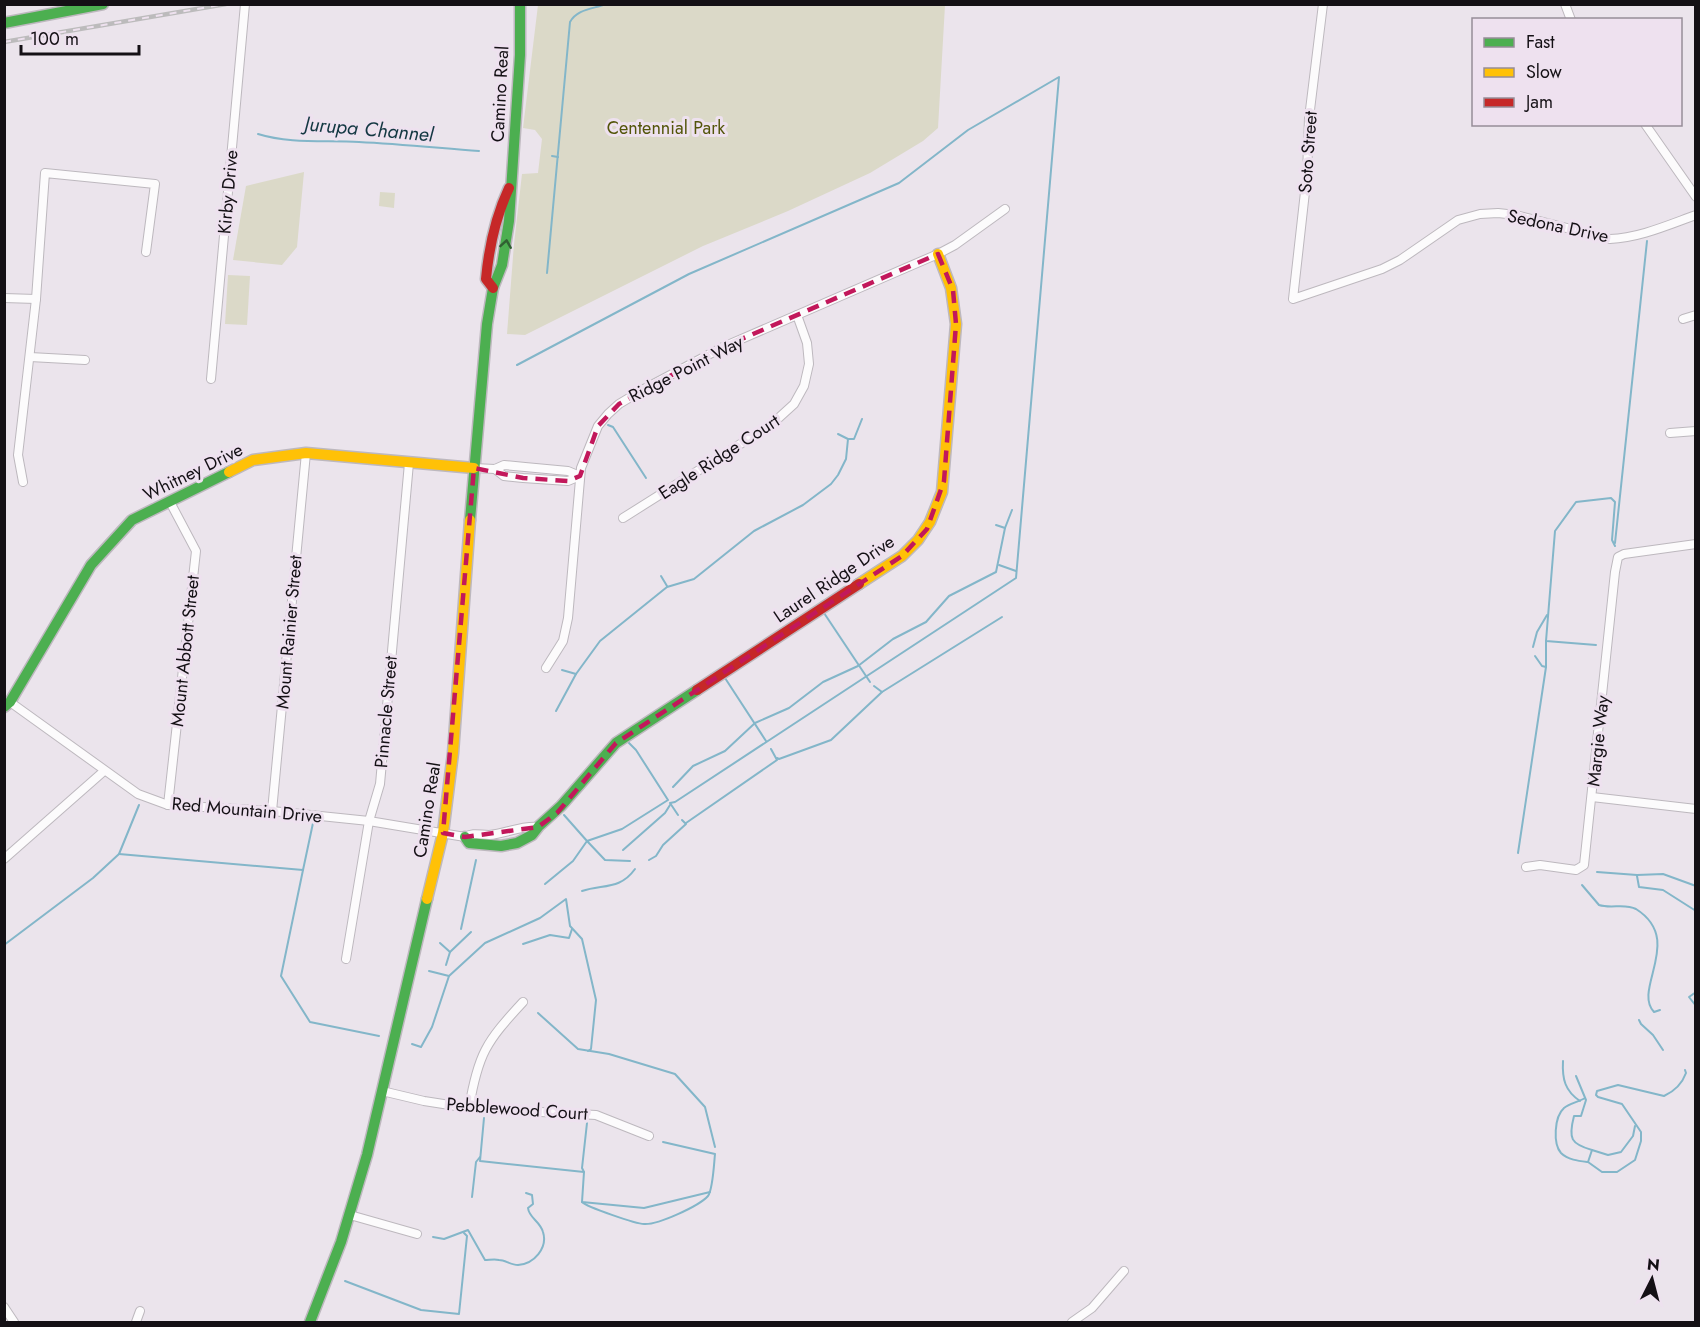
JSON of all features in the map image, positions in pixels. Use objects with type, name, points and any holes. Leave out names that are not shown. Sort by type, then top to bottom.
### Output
[{"type":"street","points":[[4,23],[103,4]]},
{"type":"street","name":"Kirby Drive","points":[[211,379],[245,4]]},
{"type":"street","name":"Camino Real","points":[[310,1323],[350,1215],[367,1155],[443,833],[453,753],[487,324],[493,288],[502,265],[509,221],[520,55],[520,4]]},
{"type":"street","name":"Soto Street","points":[[1293,299],[1323,4]]},
{"type":"street","points":[[1646,126],[1695,197]]},
{"type":"street","points":[[23,482],[18,454],[36,299],[45,173],[155,184],[146,252]]},
{"type":"street","name":"Camino Real","points":[[493,288],[486,279],[492,230],[511,185]]},
{"type":"street","name":"Ridge Point Way","points":[[546,668],[563,641],[567,625],[580,476],[584,458],[598,426],[619,404],[723,347],[938,254],[1005,209]]},
{"type":"street","name":"Sedona Drive","points":[[1293,299],[1382,269],[1400,260],[1458,220],[1480,214],[1516,215],[1610,239],[1621,239],[1646,232],[1695,215]]},
{"type":"street","name":"Laurel Ridge Drive","points":[[465,837],[469,843],[498,846],[513,844],[534,834],[537,827],[557,813],[597,762],[616,743],[902,556],[916,543],[927,529],[941,500],[956,324],[953,290],[938,254]]},
{"type":"street","points":[[4,298],[36,299]]},
{"type":"street","name":"Eagle Ridge Court","points":[[623,518],[772,424],[794,404],[804,386],[809,364],[807,344],[796,315]]},
{"type":"street","points":[[1683,320],[1695,315]]},
{"type":"street","points":[[30,357],[85,360]]},
{"type":"street","points":[[1670,433],[1695,431]]},
{"type":"street","name":"Whitney Drive","points":[[7,705],[91,565],[132,520],[253,460],[306,453],[495,470],[504,476],[523,478],[568,481],[580,476]]},
{"type":"street","name":"Mount Rainier Street","points":[[272,811],[306,453]]},
{"type":"street","name":"Pinnacle Street","points":[[346,959],[369,821],[380,784],[410,463]]},
{"type":"street","name":"Whitney Drive","points":[[495,470],[504,465],[568,471],[580,476]]},
{"type":"street","points":[[523,478],[525,467]]},
{"type":"street","name":"Mount Abbott Street","points":[[168,805],[196,551],[170,502]]},
{"type":"street","name":"Margie Way","points":[[1526,867],[1540,865],[1576,870],[1584,865],[1618,557],[1695,544]]},
{"type":"street","name":"Red Mountain Drive","points":[[7,705],[138,794],[168,805],[272,811],[369,821],[443,833]]},
{"type":"street","points":[[4,859],[104,771]]},
{"type":"street","points":[[1592,797],[1695,806]]},
{"type":"street","name":"Laurel Ridge Drive","points":[[443,833],[465,837],[471,834],[491,835],[530,826],[537,827]]},
{"type":"street","points":[[508,832],[513,844]]},
{"type":"street","points":[[469,1108],[475,1076],[487,1044],[523,1002]]},
{"type":"street","name":"Pebblewood Court","points":[[382,1091],[469,1108],[596,1115],[649,1136]]},
{"type":"street","points":[[350,1215],[417,1234]]},
{"type":"street","points":[[1072,1323],[1092,1308],[1124,1271]]},
{"type":"street","points":[[4,1307],[14,1323]]},
{"type":"street","points":[[136,1323],[140,1311]]},
{"type":"highlighted area","points":[[938,254],[953,290],[956,324],[944,481],[927,529],[902,556],[616,743],[557,813],[538,827],[465,837],[443,833],[474,468],[523,478],[568,481],[580,476],[598,426],[619,404],[723,347]]},
{"type":"green space","name":"Centennial Park","points":[[538,5],[945,5],[938,128],[923,141],[870,173],[788,211],[703,246],[525,335],[507,334],[522,174],[538,173],[542,139],[535,130],[523,128]]},
{"type":"green space","points":[[304,172],[297,247],[282,265],[233,260],[246,186]]},
{"type":"green space","points":[[380,192],[395,193],[394,208],[379,206]]},
{"type":"green space","points":[[228,275],[250,276],[247,325],[225,324]]},
{"type":"waterway","name":"Jurupa Channel","points":[[547,273],[570,22],[577,14],[606,4]]},
{"type":"waterway","points":[[517,365],[689,274],[899,183],[968,130],[1059,77],[1016,578],[675,802],[670,803],[678,815]]},
{"type":"waterway","name":"Jurupa Channel","points":[[258,134],[295,140],[346,141],[479,151]]},
{"type":"waterway","name":"Jurupa Channel","points":[[552,156],[558,157]]},
{"type":"waterway","points":[[1615,543],[1647,241]]},
{"type":"waterway","points":[[576,674],[600,641],[667,587],[694,579],[754,531],[803,505],[831,484],[846,459],[848,439],[854,439],[862,419]]},
{"type":"waterway","points":[[608,425],[613,427],[646,478]]},
{"type":"waterway","points":[[838,434],[848,439]]},
{"type":"waterway","points":[[1596,645],[1546,641],[1555,531],[1576,502],[1611,498],[1615,502],[1612,540],[1615,546]]},
{"type":"waterway","points":[[673,787],[693,766],[725,751],[755,723],[789,708],[823,682],[858,666],[893,639],[926,622],[949,596],[996,572],[1005,528],[1012,510]]},
{"type":"waterway","points":[[996,525],[1005,528]]},
{"type":"waterway","points":[[999,565],[1016,571]]},
{"type":"waterway","points":[[661,576],[667,586]]},
{"type":"waterway","points":[[824,613],[870,682]]},
{"type":"waterway","points":[[1533,647],[1537,632],[1547,615]]},
{"type":"waterway","points":[[777,758],[831,740],[882,692],[1002,617]]},
{"type":"waterway","points":[[1518,853],[1546,667],[1546,641]]},
{"type":"waterway","points":[[1535,656],[1542,666],[1546,667]]},
{"type":"waterway","points":[[556,711],[576,674],[562,670]]},
{"type":"waterway","points":[[725,678],[766,741]]},
{"type":"waterway","points":[[874,686],[882,692]]},
{"type":"waterway","points":[[628,742],[636,750],[668,800],[622,829],[587,841],[605,860],[630,861]]},
{"type":"waterway","points":[[686,823],[777,760],[771,749]]},
{"type":"waterway","points":[[4,945],[93,878],[119,854],[139,805]]},
{"type":"waterway","points":[[623,850],[665,813],[670,805]]},
{"type":"waterway","points":[[545,884],[573,861],[587,841],[564,815]]},
{"type":"waterway","points":[[649,860],[656,856],[663,845],[686,824],[682,820]]},
{"type":"waterway","points":[[119,854],[303,870],[313,823]]},
{"type":"waterway","points":[[461,929],[476,860]]},
{"type":"waterway","points":[[582,891],[617,883],[629,876],[635,869]]},
{"type":"waterway","points":[[303,870],[281,976],[310,1022],[379,1036]]},
{"type":"waterway","points":[[1597,872],[1663,874],[1696,886]]},
{"type":"waterway","points":[[1637,876],[1639,887],[1663,890],[1696,911]]},
{"type":"waterway","points":[[1582,885],[1599,905],[1632,907],[1650,921],[1656,935],[1657,949],[1649,1002],[1654,1012],[1660,1010]]},
{"type":"waterway","points":[[412,1044],[421,1047],[432,1027],[449,976],[485,943],[540,918],[566,899],[570,926],[582,939],[596,1000],[591,1049],[588,1051]]},
{"type":"waterway","points":[[523,944],[550,935],[569,938],[572,929]]},
{"type":"waterway","points":[[440,943],[450,952],[471,932]]},
{"type":"waterway","points":[[446,965],[450,952]]},
{"type":"waterway","points":[[429,971],[449,976]]},
{"type":"waterway","points":[[1696,992],[1689,997],[1696,1006]]},
{"type":"waterway","points":[[538,1013],[578,1049],[609,1054],[675,1074],[705,1107],[715,1147]]},
{"type":"waterway","points":[[1639,1020],[1663,1050]]},
{"type":"waterway","points":[[1563,1061],[1566,1084],[1571,1093],[1580,1101]]},
{"type":"waterway","points":[[1588,1162],[1602,1172],[1617,1172],[1635,1160],[1641,1141],[1641,1132],[1622,1104],[1598,1097],[1597,1091],[1618,1085],[1664,1096],[1680,1084],[1686,1073],[1685,1070]]},
{"type":"waterway","points":[[1576,1076],[1586,1100],[1581,1116],[1574,1116],[1571,1130],[1575,1143],[1592,1150],[1588,1162],[1574,1160],[1561,1153],[1556,1137],[1561,1112],[1564,1108],[1585,1098]]},
{"type":"waterway","points":[[484,1118],[480,1161],[584,1172],[582,1202],[644,1208],[710,1192]]},
{"type":"waterway","points":[[584,1172],[582,1168],[587,1123]]},
{"type":"waterway","points":[[1592,1150],[1608,1155],[1621,1152],[1633,1136],[1635,1126]]},
{"type":"waterway","points":[[582,1202],[612,1215],[644,1224],[668,1218],[703,1200],[708,1196],[711,1188],[715,1154],[663,1142]]},
{"type":"waterway","points":[[472,1197],[476,1162],[480,1157]]},
{"type":"waterway","points":[[433,1237],[444,1239],[468,1230],[485,1260],[501,1260],[518,1265],[529,1262],[542,1249],[544,1238],[542,1228],[530,1214],[528,1208],[533,1204],[532,1195],[526,1193]]},
{"type":"waterway","points":[[345,1281],[421,1310],[459,1314],[467,1236],[464,1233]]},
{"type":"railway","points":[[4,42],[226,4]]},
{"type":"traffic: fast","points":[[4,23],[103,4]]},
{"type":"traffic: fast","points":[[470,520],[487,324],[493,288],[502,265],[509,221],[520,55],[520,4]]},
{"type":"traffic: fast","points":[[4,707],[10,702],[91,565],[132,520],[229,472]]},
{"type":"traffic: fast","points":[[465,837],[469,843],[501,846],[517,843],[532,835],[561,806],[616,743],[697,690]]},
{"type":"traffic: fast","points":[[310,1322],[341,1242],[367,1155],[427,899]]},
{"type":"traffic: slow","points":[[859,584],[902,556],[918,540],[930,522],[942,492],[956,324],[951,288],[938,254]]},
{"type":"traffic: slow","points":[[229,472],[253,460],[306,453],[474,468]]},
{"type":"traffic: slow","points":[[427,899],[443,833],[453,753],[470,520]]},
{"type":"traffic: jam","points":[[493,288],[486,279],[489,255],[496,221],[509,188]]},
{"type":"traffic: jam","points":[[697,690],[859,584]]}]
